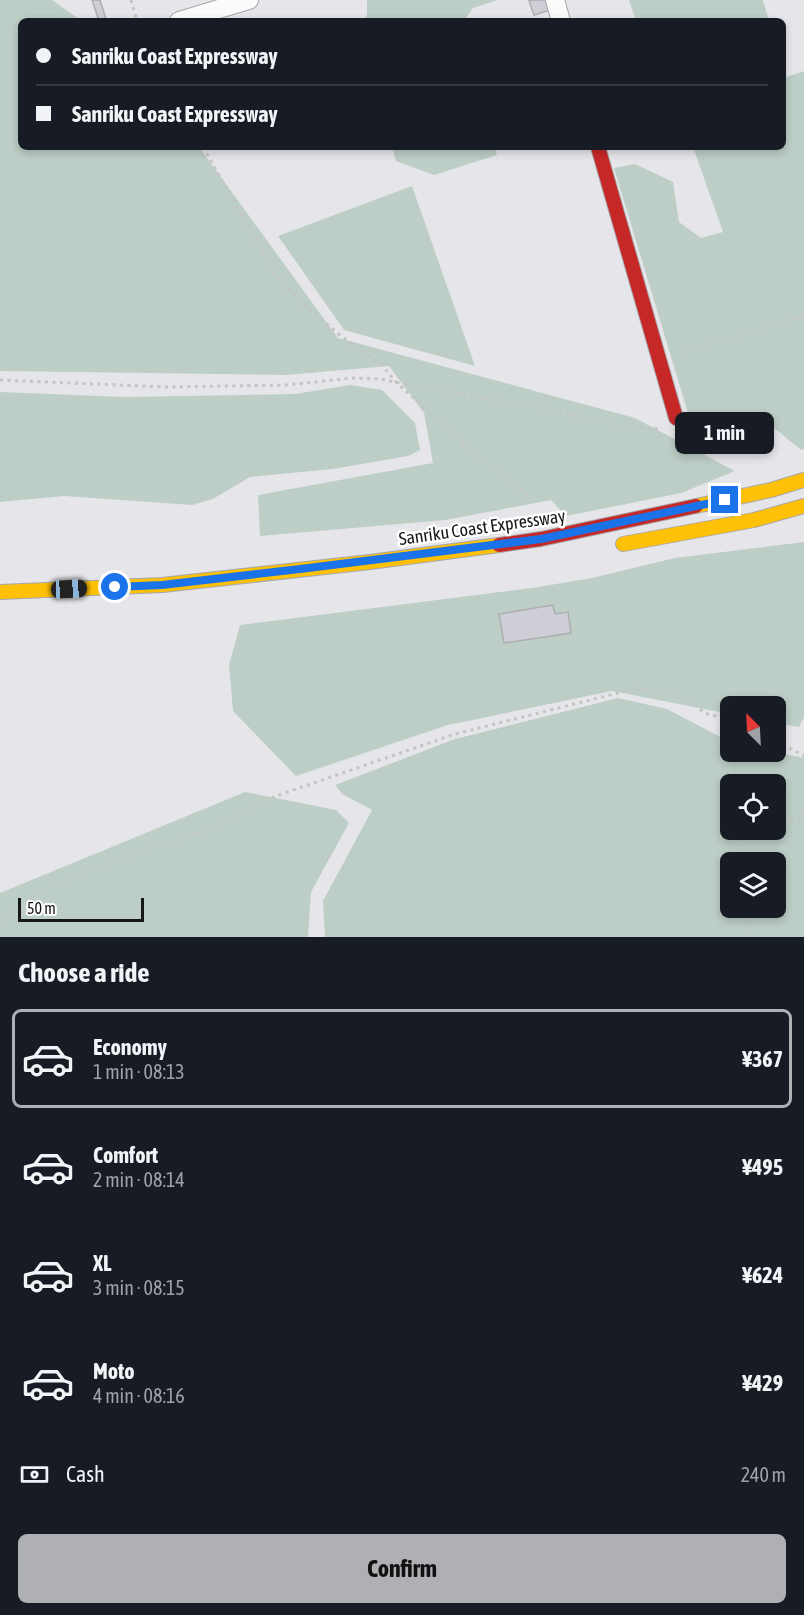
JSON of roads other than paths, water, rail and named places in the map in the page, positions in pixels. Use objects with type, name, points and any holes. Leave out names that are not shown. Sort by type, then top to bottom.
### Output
[{"type":"main road","points":[[599,150],[676,418]]},
{"type":"main road","name":"Sanriku Coast Expressway","points":[[162,585],[370,562],[541,539],[771,490],[804,480]]},
{"type":"main road","points":[[607,547],[754,520],[804,506]]},
{"type":"main road","name":"Sanriku Coast Expressway","points":[[0,592],[162,585],[247,587],[307,583]]},
{"type":"street","points":[[189,18],[249,0]]},
{"type":"street","points":[[555,0],[560,18]]}]
